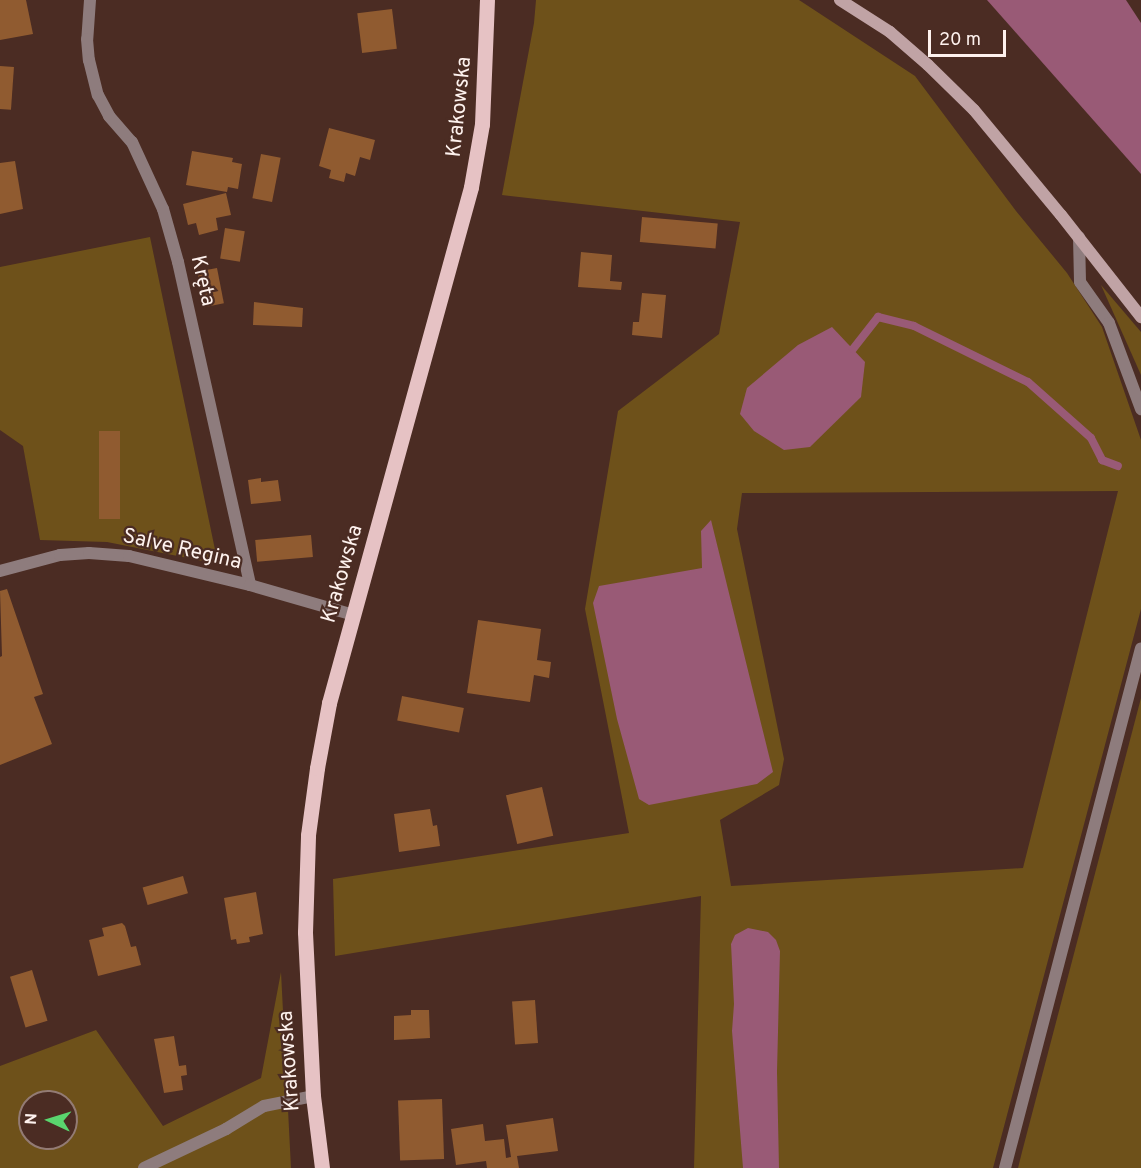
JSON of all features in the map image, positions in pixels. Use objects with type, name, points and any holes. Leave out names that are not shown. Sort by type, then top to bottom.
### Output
[{"type":"main road","name":"Krakowska","points":[[322,1168],[313,1096],[305,932],[308,835],[317,768],[329,703],[471,187],[483,124],[487,0]]},
{"type":"street","name":"Kręta","points":[[90,0],[87,39],[89,60],[98,95],[109,116],[132,142],[163,209],[178,262],[250,585]]},
{"type":"street","points":[[840,0],[890,32],[974,110],[1141,317]]},
{"type":"street","points":[[1078,237],[1080,282],[1109,323],[1141,409]]},
{"type":"street","name":"Salve Regina","points":[[0,571],[60,555],[89,553],[129,556],[250,585],[354,615]]},
{"type":"street","points":[[1005,1168],[1141,648]]},
{"type":"street","points":[[144,1168],[226,1129],[264,1106],[313,1096]]},
{"type":"shaded area","points":[[536,0],[799,0],[915,76],[1016,211],[1067,273],[1102,327],[1141,440],[1141,609],[993,1168],[694,1168],[701,896],[335,956],[333,879],[629,833],[585,609],[618,411],[719,334],[740,222],[502,195],[534,23]],"holes":[[[1118,491],[1023,868],[731,886],[720,820],[779,785],[784,759],[737,529],[742,493]]]},
{"type":"shaded area","points":[[987,0],[1126,0],[1141,23],[1141,174]]},
{"type":"shaded area","points":[[150,237],[218,564],[107,542],[40,540],[23,446],[0,430],[0,267]]},
{"type":"shaded area","points":[[1101,285],[1141,332],[1141,375]]},
{"type":"shaded area","points":[[832,327],[865,362],[861,397],[810,447],[784,450],[754,431],[740,414],[747,388],[798,345]]},
{"type":"shaded area","points":[[711,520],[773,772],[757,784],[649,805],[639,799],[617,719],[593,603],[599,586],[702,568],[701,531]]},
{"type":"shaded area","points":[[1141,698],[1141,1168],[1018,1168],[1022,1152]]},
{"type":"shaded area","points":[[748,928],[768,932],[776,940],[780,951],[777,1072],[779,1168],[743,1168],[732,1031],[734,1004],[731,944],[735,935]]},
{"type":"shaded area","points":[[281,972],[291,1168],[0,1168],[0,1066],[96,1030],[163,1126],[261,1078]]},
{"type":"building","points":[[0,0],[26,0],[33,34],[0,40]]},
{"type":"building","points":[[392,9],[397,49],[362,53],[357,13]]},
{"type":"building","points":[[0,66],[14,67],[11,110],[0,109]]},
{"type":"building","points":[[329,128],[375,140],[370,160],[360,157],[355,176],[346,173],[344,182],[329,178],[331,170],[319,166]]},
{"type":"building","points":[[192,151],[233,158],[232,162],[242,164],[238,189],[228,187],[227,192],[186,185]]},
{"type":"building","points":[[261,154],[281,158],[272,202],[252,198]]},
{"type":"building","points":[[15,161],[23,209],[0,214],[0,163]]},
{"type":"building","points":[[226,193],[231,215],[216,218],[218,230],[199,235],[196,223],[188,225],[183,204]]},
{"type":"building","points":[[642,217],[718,224],[716,249],[640,242]]},
{"type":"building","points":[[225,228],[245,231],[240,262],[220,259]]},
{"type":"building","points":[[581,252],[612,255],[610,281],[622,282],[621,290],[578,287]]},
{"type":"building","points":[[217,268],[224,303],[204,307],[197,272]]},
{"type":"building","points":[[642,293],[666,295],[662,338],[632,335],[633,322],[639,322]]},
{"type":"building","points":[[254,302],[303,308],[302,327],[253,325]]},
{"type":"building","points":[[99,431],[120,431],[120,519],[99,519]]},
{"type":"building","points":[[261,478],[261,482],[278,480],[281,501],[251,504],[248,480]]},
{"type":"building","points":[[311,535],[313,557],[257,562],[255,540]]},
{"type":"building","points":[[7,589],[43,694],[34,697],[52,744],[0,765],[0,657],[2,656],[0,591]]},
{"type":"building","points":[[478,620],[541,629],[537,660],[551,662],[549,678],[534,675],[530,702],[467,693]]},
{"type":"building","points":[[402,696],[464,708],[459,733],[397,721]]},
{"type":"building","points":[[542,787],[553,836],[517,844],[506,795]]},
{"type":"building","points":[[430,809],[433,826],[437,825],[440,846],[399,852],[394,814]]},
{"type":"building","points":[[183,876],[188,893],[148,905],[143,888]]},
{"type":"building","points":[[256,892],[263,934],[249,937],[250,942],[237,944],[236,939],[231,940],[224,898]]},
{"type":"building","points":[[122,923],[131,947],[136,946],[141,965],[98,976],[89,940],[104,936],[102,928]]},
{"type":"building","points":[[32,970],[47,1021],[26,1027],[10,977]]},
{"type":"building","points":[[535,1000],[538,1043],[515,1044],[512,1002]]},
{"type":"building","points":[[411,1010],[429,1010],[430,1038],[394,1040],[394,1016],[411,1015]]},
{"type":"building","points":[[174,1036],[179,1066],[186,1065],[187,1075],[181,1076],[183,1090],[164,1093],[154,1039]]},
{"type":"building","points":[[442,1099],[444,1159],[400,1160],[398,1101]]},
{"type":"building","points":[[553,1118],[558,1151],[517,1156],[519,1168],[487,1168],[486,1161],[456,1165],[451,1129],[483,1124],[485,1141],[504,1139],[506,1158],[511,1157],[506,1125]]},
{"type":"waterway","points":[[853,349],[878,317],[914,326],[1028,382],[1091,438],[1102,460],[1118,466]]}]
